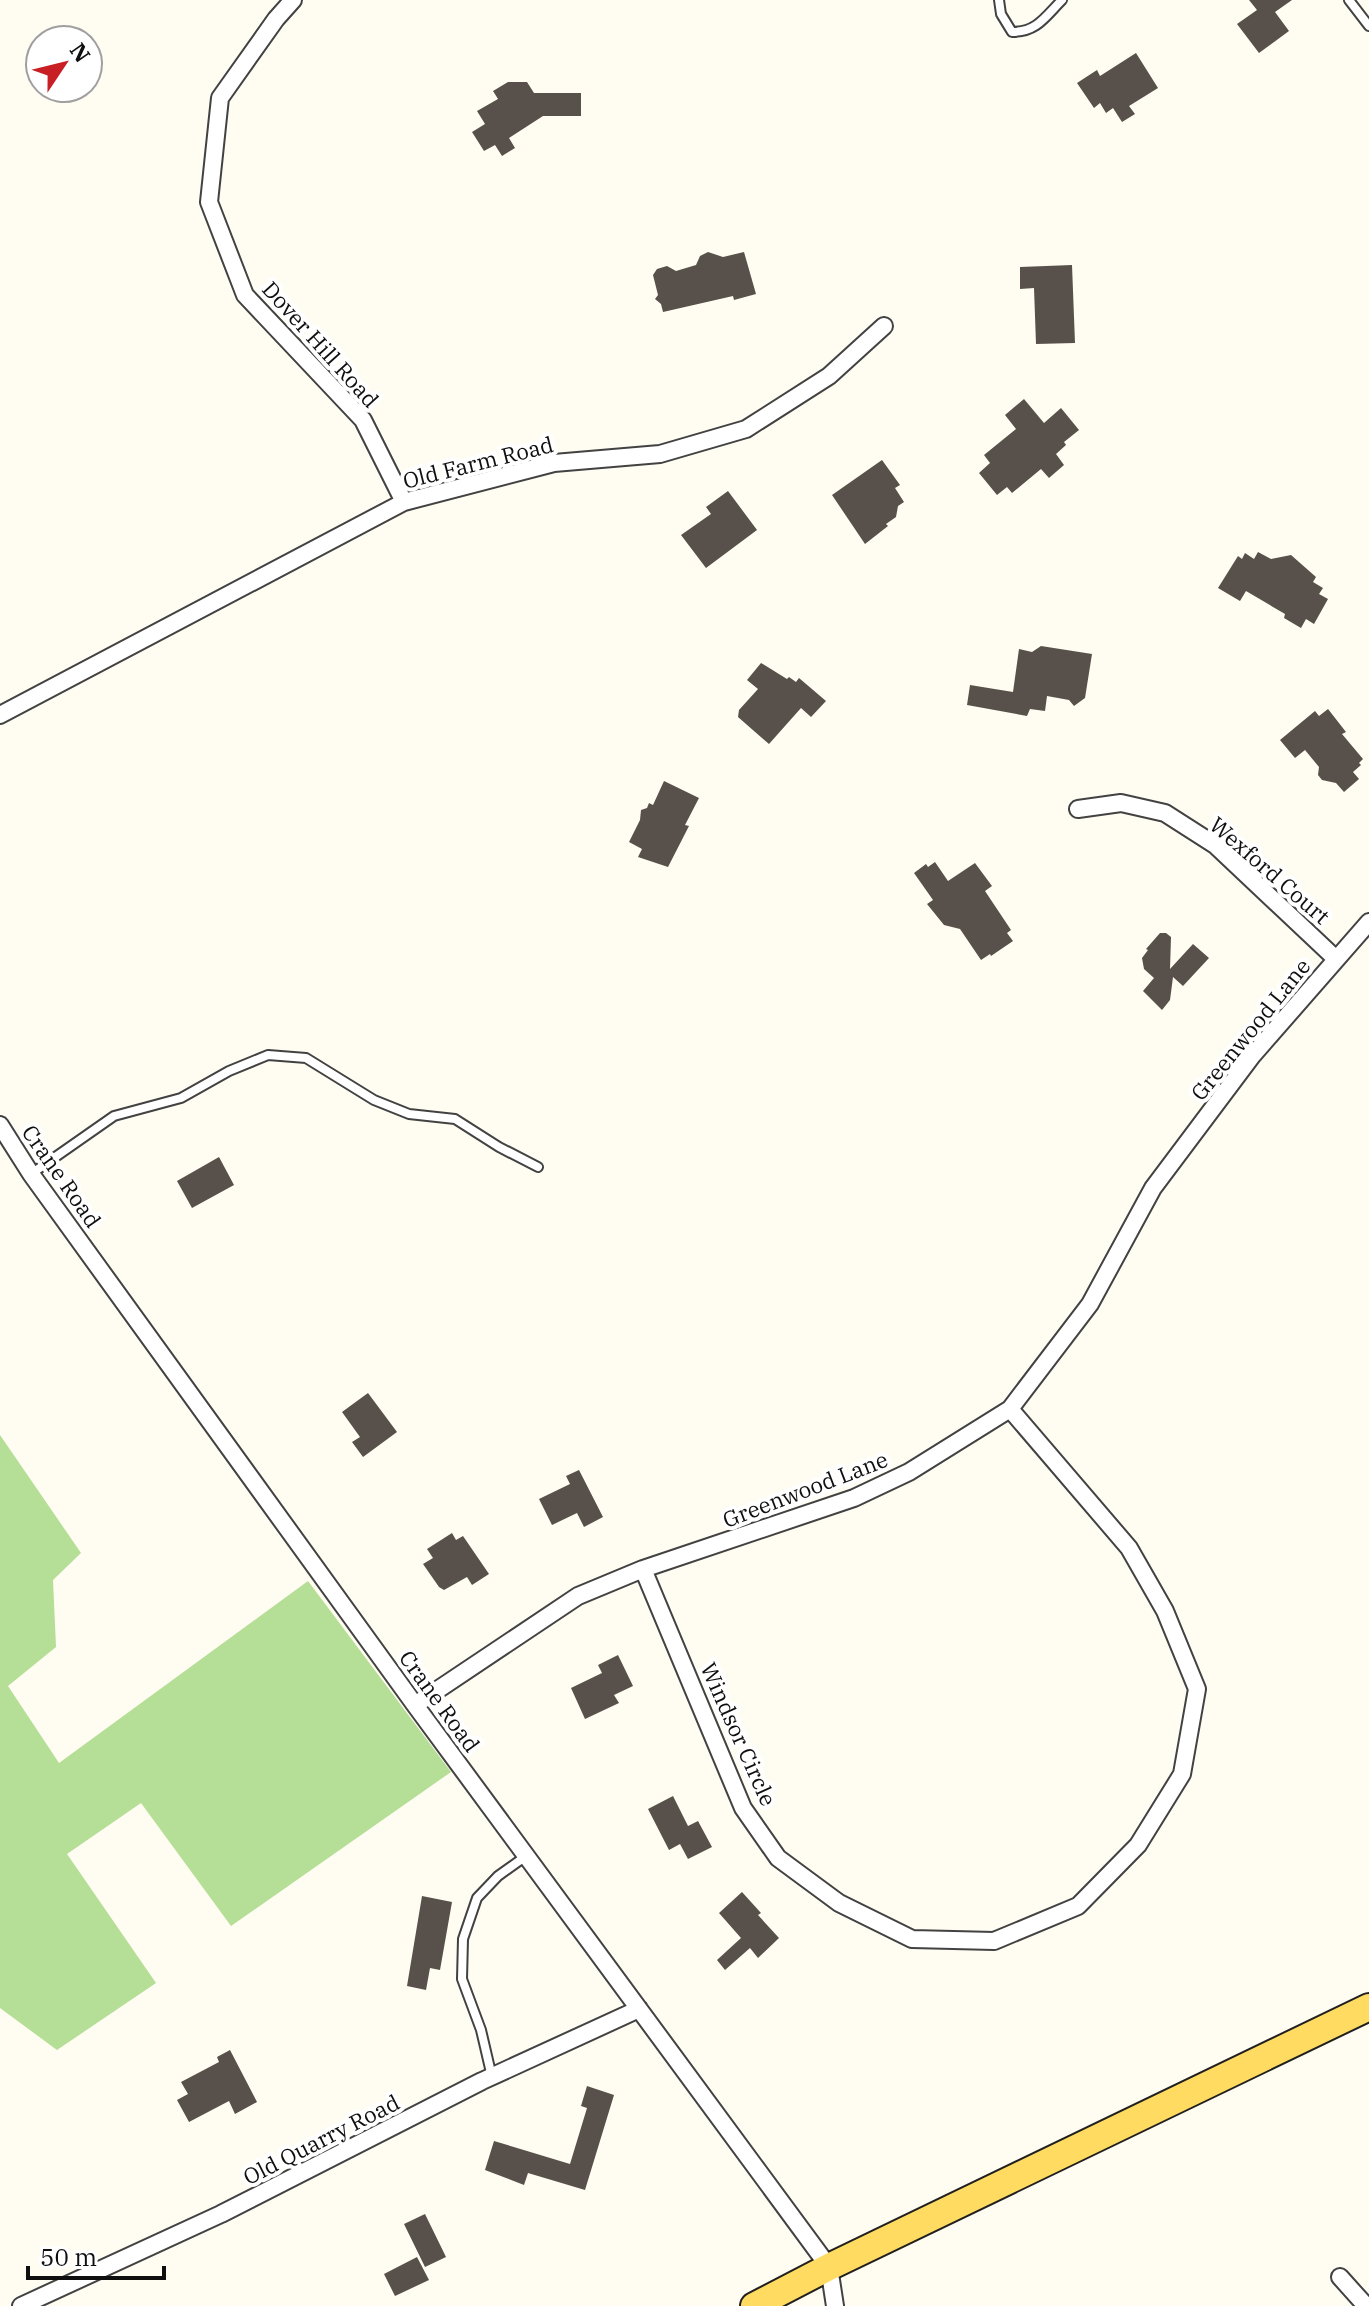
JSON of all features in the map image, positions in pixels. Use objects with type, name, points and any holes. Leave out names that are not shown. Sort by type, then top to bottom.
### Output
[{"type":"main road","points":[[754,2306],[1369,2007]]},
{"type":"street","name":"Dover Hill Road","points":[[293,0],[220,98],[209,202],[245,295],[363,420],[404,502]]},
{"type":"street","name":"Old Farm Road","points":[[0,715],[404,502],[554,463],[660,454],[746,429],[829,376],[884,326]]},
{"type":"street","name":"Wexford Court","points":[[1078,809],[1121,803],[1165,813],[1215,845],[1336,959]]},
{"type":"street","name":"Greenwood Lane","points":[[415,1705],[578,1596],[643,1569],[854,1498],[909,1472],[1010,1409],[1090,1304],[1153,1188],[1252,1056],[1369,922]]},
{"type":"street","name":"Crane Road","points":[[0,1125],[31,1174],[415,1705],[829,2267],[835,2306]]},
{"type":"street","name":"Windsor Circle","points":[[643,1569],[743,1808],[778,1858],[839,1903],[912,1939],[994,1941],[1078,1906],[1138,1845],[1182,1774],[1197,1689],[1165,1611],[1129,1548],[1010,1409]]},
{"type":"street","name":"Old Quarry Road","points":[[21,2306],[221,2214],[492,2077],[639,2009]]},
{"type":"street","points":[[1340,2277],[1366,2306]]},
{"type":"lane","points":[[999,0],[1001,14],[1012,32],[1026,32],[1038,25],[1062,0]]},
{"type":"lane","points":[[1349,0],[1369,26]]},
{"type":"lane","points":[[31,1174],[114,1116],[181,1098],[229,1071],[268,1055],[306,1058],[374,1100],[409,1114],[455,1119],[538,1167]]},
{"type":"lane","points":[[492,2077],[481,2030],[462,1979],[463,1939],[477,1898],[498,1876],[526,1856]]},
{"type":"green space","points":[[0,1435],[81,1553],[53,1580],[56,1647],[8,1686],[59,1763],[308,1581],[451,1772],[231,1926],[141,1803],[67,1854],[156,1983],[57,2050],[0,2008]]},
{"type":"building","points":[[1249,0],[1292,0],[1275,12],[1289,31],[1259,53],[1237,24],[1257,10]]},
{"type":"building","points":[[1136,53],[1158,88],[1129,106],[1135,114],[1122,122],[1113,108],[1106,113],[1100,103],[1094,108],[1077,83],[1097,70],[1100,76]]},
{"type":"building","points":[[508,82],[527,82],[534,93],[581,93],[581,116],[543,116],[509,138],[515,148],[502,156],[495,145],[484,151],[472,132],[485,124],[477,111],[498,99],[493,91]]},
{"type":"building","points":[[708,252],[723,257],[744,252],[756,294],[734,300],[733,296],[663,312],[661,304],[655,299],[658,295],[653,275],[657,269],[667,266],[676,271],[696,265],[700,256]]},
{"type":"building","points":[[1072,265],[1075,343],[1036,344],[1034,288],[1020,289],[1020,267]]},
{"type":"building","points":[[1024,399],[1044,423],[1061,408],[1079,430],[1064,442],[1066,445],[1056,454],[1064,465],[1049,478],[1041,469],[1012,493],[1007,487],[997,495],[979,473],[990,463],[984,455],[1016,429],[1005,415]]},
{"type":"building","points":[[882,460],[900,485],[895,488],[904,502],[898,506],[896,517],[886,524],[888,526],[865,544],[832,495]]},
{"type":"building","points":[[728,491],[757,530],[706,568],[681,535],[711,514],[706,507]]},
{"type":"building","points":[[1258,552],[1271,559],[1291,555],[1316,577],[1313,582],[1323,588],[1319,594],[1328,599],[1314,624],[1306,619],[1301,628],[1284,618],[1285,614],[1246,591],[1240,601],[1218,588],[1238,556],[1242,559],[1245,553],[1254,559]]},
{"type":"building","points":[[1041,646],[1092,654],[1085,698],[1074,706],[1069,700],[1047,696],[1045,711],[1030,709],[1027,716],[967,705],[970,685],[1013,692],[1019,649],[1032,652]]},
{"type":"building","points":[[761,663],[787,679],[789,677],[796,682],[799,678],[826,701],[811,717],[801,708],[769,744],[738,717],[739,710],[758,689],[747,680]]},
{"type":"building","points":[[1328,709],[1346,732],[1342,734],[1363,759],[1353,772],[1359,779],[1344,792],[1336,783],[1322,780],[1318,775],[1319,767],[1305,750],[1295,758],[1280,740],[1315,711],[1319,716]]},
{"type":"building","points":[[664,781],[699,798],[668,867],[638,857],[642,849],[629,842],[640,820],[641,810],[647,808],[649,803],[653,805]]},
{"type":"building","points":[[935,862],[948,881],[975,863],[992,886],[985,891],[1011,930],[1007,933],[1013,941],[981,960],[960,929],[944,925],[927,904],[933,900],[914,873],[926,864],[928,867]]},
{"type":"building","points":[[1160,933],[1171,937],[1170,969],[1193,944],[1209,958],[1183,986],[1173,977],[1170,1000],[1162,1010],[1143,991],[1154,978],[1144,969],[1142,958]]},
{"type":"building","points":[[219,1157],[234,1185],[192,1208],[177,1181]]},
{"type":"building","points":[[368,1393],[397,1432],[363,1457],[352,1442],[360,1437],[342,1412]]},
{"type":"building","points":[[579,1470],[603,1517],[584,1527],[577,1513],[552,1525],[539,1499],[570,1484],[566,1476]]},
{"type":"building","points":[[452,1533],[456,1540],[463,1536],[489,1574],[472,1585],[467,1577],[444,1590],[423,1564],[433,1558],[427,1549]]},
{"type":"building","points":[[618,1655],[633,1686],[614,1695],[619,1703],[585,1719],[571,1688],[602,1673],[598,1665]]},
{"type":"building","points":[[673,1796],[688,1826],[698,1821],[712,1847],[688,1859],[680,1844],[669,1850],[648,1809]]},
{"type":"building","points":[[742,1892],[779,1938],[758,1958],[750,1948],[725,1970],[717,1960],[741,1938],[719,1913]]},
{"type":"building","points":[[422,1896],[452,1902],[440,1970],[430,1968],[426,1990],[407,1986]]},
{"type":"building","points":[[230,2050],[257,2102],[235,2114],[229,2101],[189,2122],[177,2100],[188,2094],[181,2082],[219,2062],[217,2057]]},
{"type":"building","points":[[587,2086],[614,2095],[585,2190],[528,2173],[524,2185],[485,2170],[494,2141],[570,2164],[587,2108],[581,2106]]},
{"type":"building","points":[[425,2214],[446,2257],[425,2267],[404,2224]]},
{"type":"building","points":[[417,2257],[429,2280],[395,2296],[384,2274]]}]
